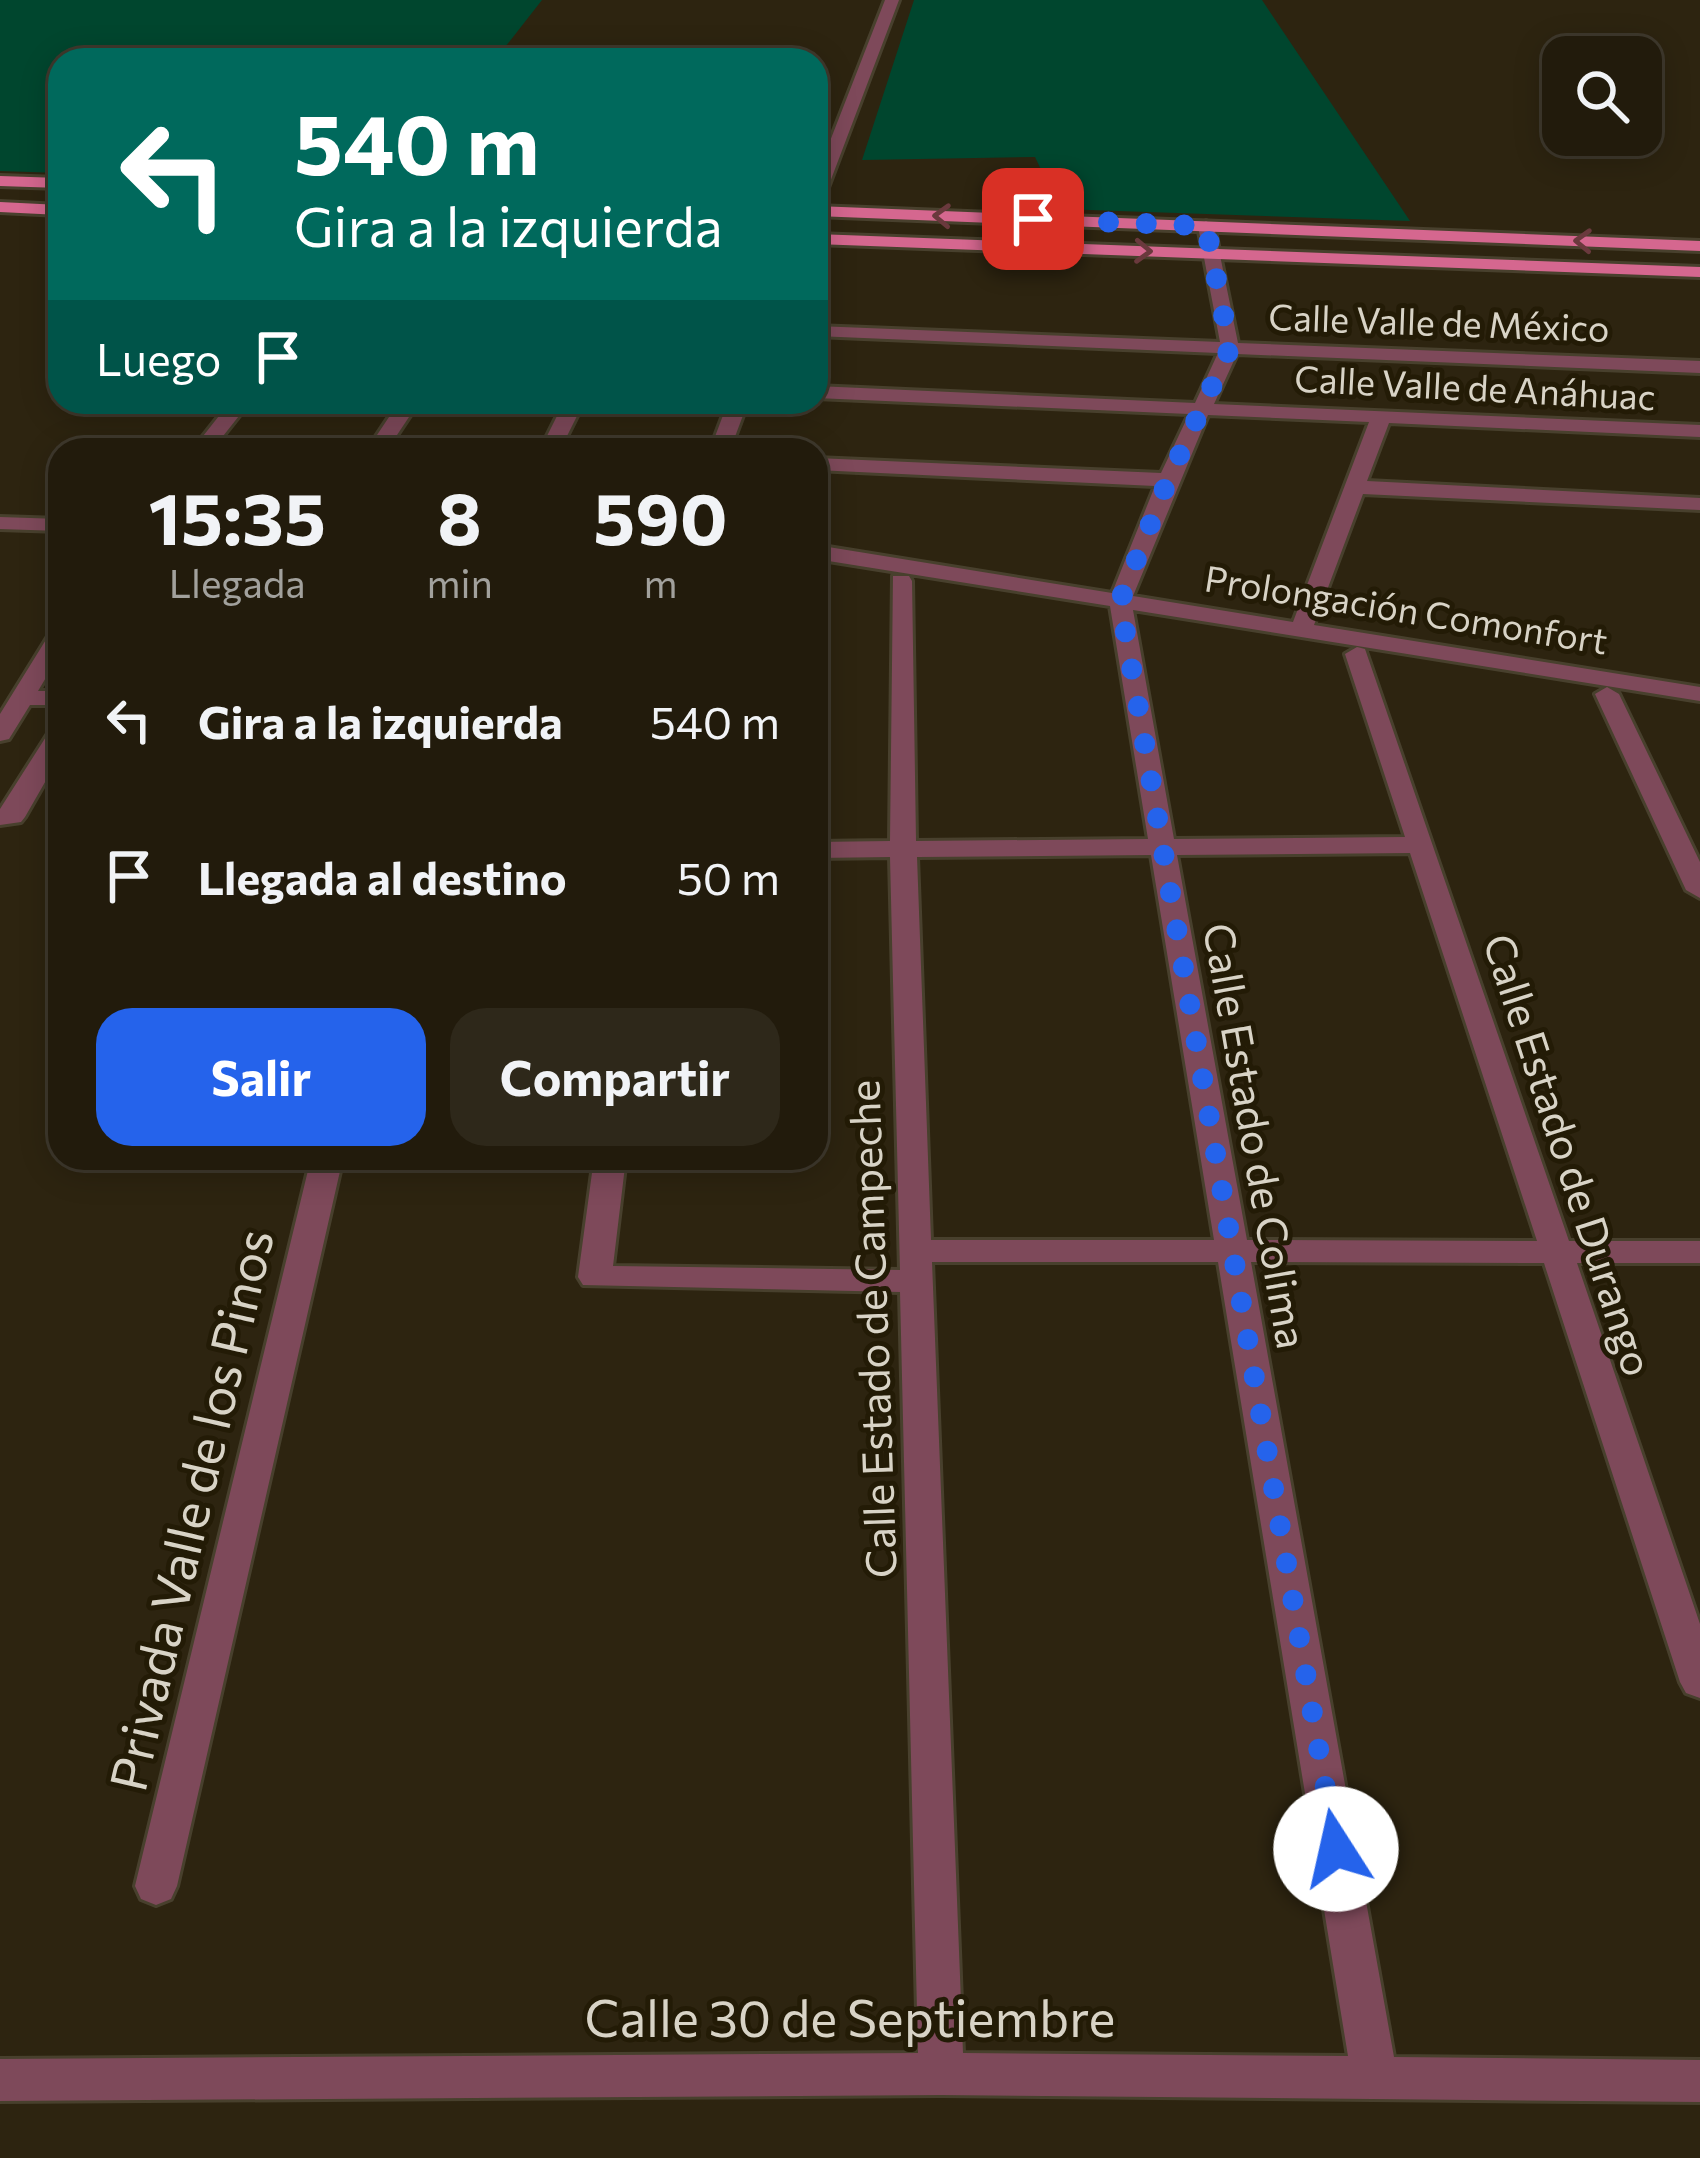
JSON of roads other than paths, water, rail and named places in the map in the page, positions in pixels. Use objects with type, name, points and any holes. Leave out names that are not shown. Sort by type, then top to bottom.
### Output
[{"type":"main road","points":[[0,181],[48,183]]},
{"type":"main road","points":[[0,208],[48,210]]},
{"type":"main road","points":[[828,212],[1700,272]]},
{"type":"main road","points":[[828,239],[1700,246]]},
{"type":"street","points":[[828,167],[892,0]]},
{"type":"street","points":[[1122,608],[1168,480],[1230,348],[1209,240]]},
{"type":"street","name":"Calle Valle de México","points":[[828,331],[1700,367]]},
{"type":"street","name":"Calle Valle de Anáhuac","points":[[828,393],[1700,430]]},
{"type":"street","points":[[212,438],[230,414]]},
{"type":"street","points":[[1301,630],[1381,417]]},
{"type":"street","points":[[828,465],[1168,480]]},
{"type":"street","points":[[1354,487],[1700,504]]},
{"type":"street","points":[[0,505],[48,507]]},
{"type":"street","points":[[0,523],[48,525]]},
{"type":"street","name":"Prolongación Comonfort","points":[[828,554],[1357,654],[1700,709]]},
{"type":"street","name":"Prolongación Comonfort","points":[[828,569],[1301,630],[1700,694]]},
{"type":"street","name":"Calle Estado de Campeche","points":[[901,581],[903,849],[941,2074]]},
{"type":"street","name":"Calle Estado de Colima","points":[[1122,608],[1375,2079]]},
{"type":"street","name":"Calle Estado de Durango","points":[[1357,654],[1700,1682]]},
{"type":"street","points":[[0,734],[48,655]]},
{"type":"street","points":[[1607,694],[1700,890]]},
{"type":"street","points":[[22,698],[48,698]]},
{"type":"street","points":[[0,817],[12,817],[48,755]]},
{"type":"street","points":[[828,850],[1421,845]]},
{"type":"street","name":"Privada Valle de los Pinos","points":[[156,1886],[324,1170]]},
{"type":"street","points":[[608,1170],[595,1277],[1232,1252],[1700,1252]]},
{"type":"street","name":"Calle 30 de Septiembre","points":[[0,2080],[941,2074],[1700,2081]]}]
